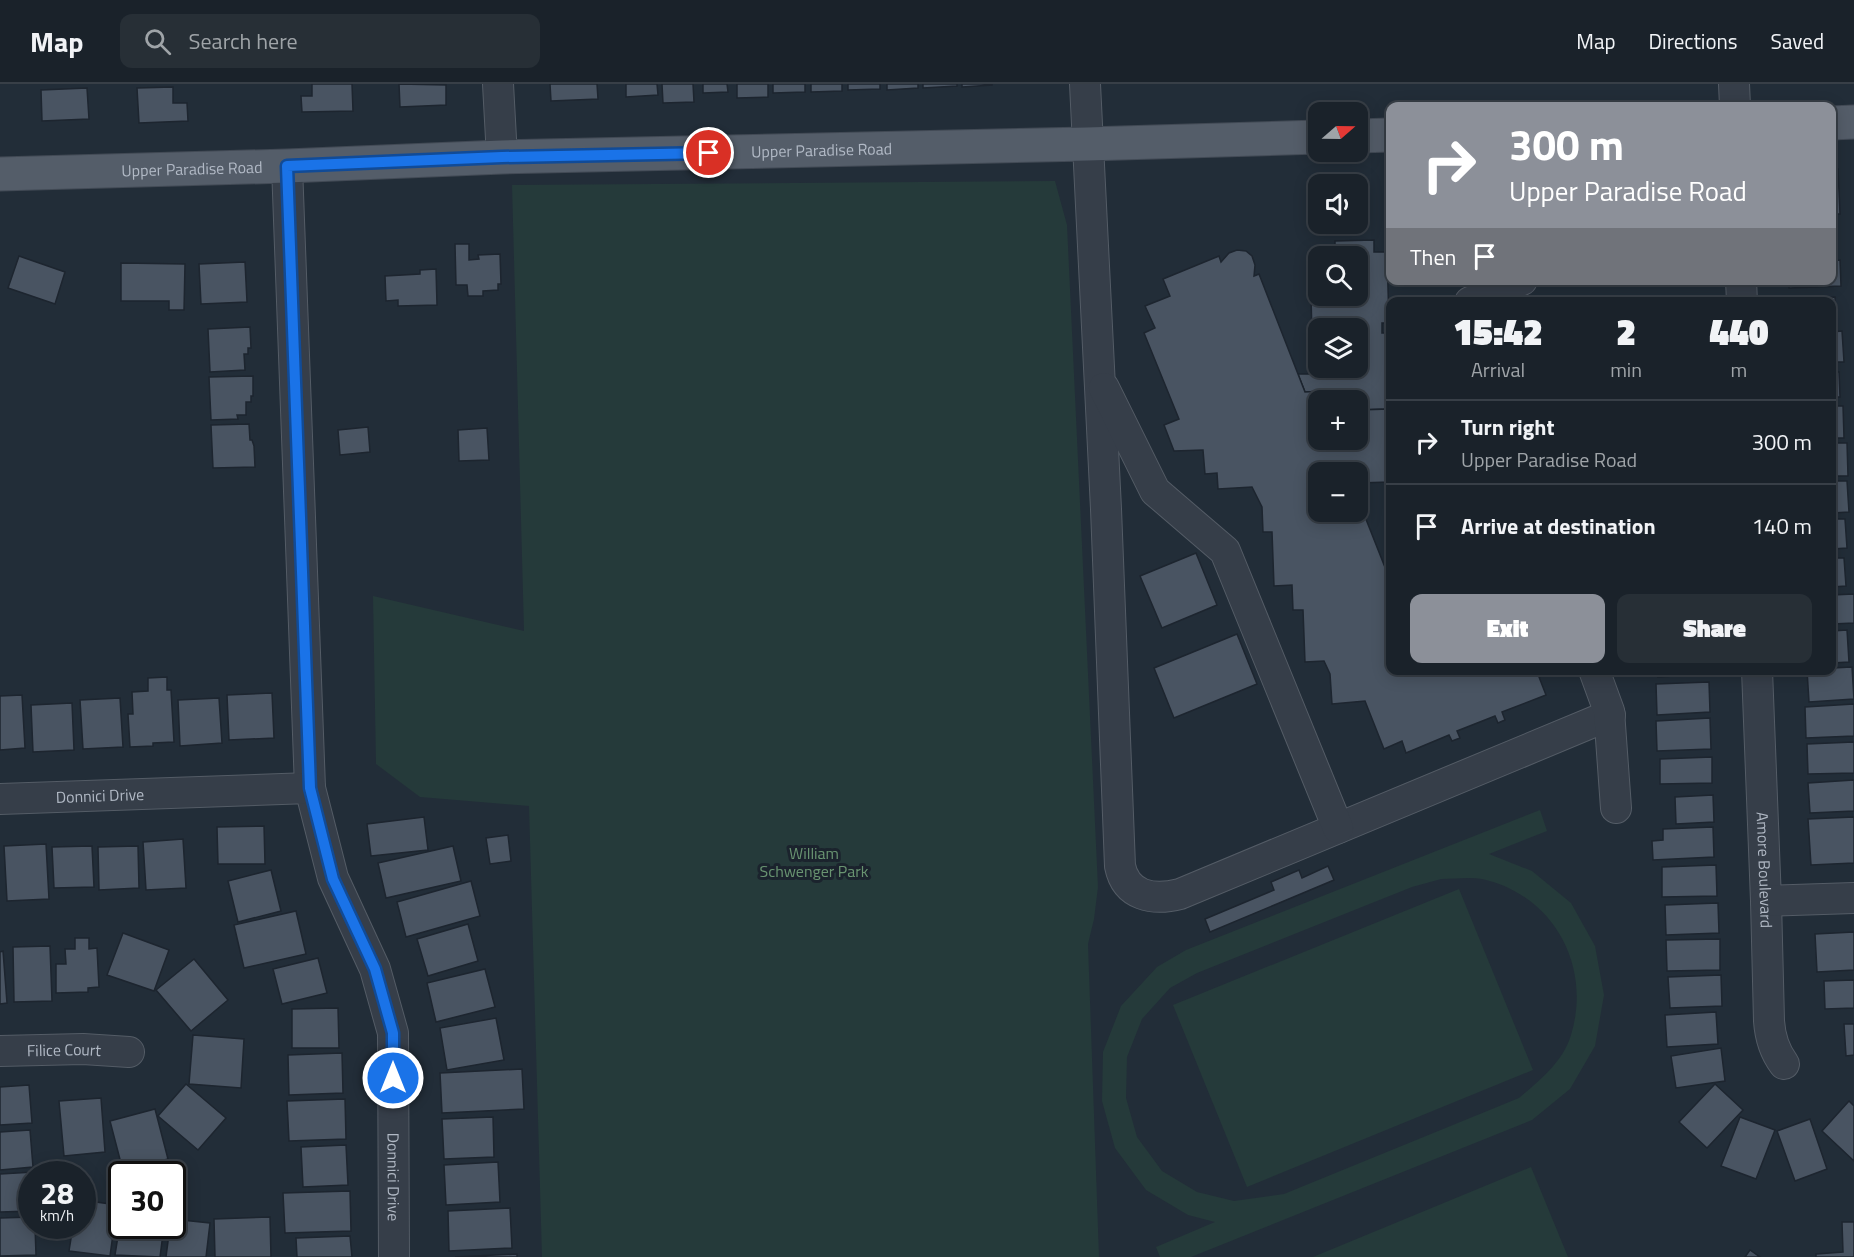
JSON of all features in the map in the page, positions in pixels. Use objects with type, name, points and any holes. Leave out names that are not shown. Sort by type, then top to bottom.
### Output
[{"type":"main road","points":[[1836,123],[1854,122]]},
{"type":"main road","points":[[1368,136],[1386,135]]},
{"type":"main road","name":"Upper Paradise Road","points":[[0,174],[502,157],[1308,137]]},
{"type":"street","points":[[498,84],[502,157]]},
{"type":"street","points":[[1085,84],[1120,866],[1131,888],[1141,895],[1170,897],[1610,715]]},
{"type":"street","points":[[1734,84],[1735,102]]},
{"type":"street","name":"Donnici Drive","points":[[287,166],[310,788],[333,879],[375,969],[393,1033],[394,1257]]},
{"type":"street","points":[[1482,297],[1510,285]]},
{"type":"street","points":[[1099,377],[1155,491],[1224,551],[1338,828]]},
{"type":"street","points":[[1595,675],[1610,715],[1616,808]]},
{"type":"street","name":"Amore Boulevard","points":[[1757,675],[1770,1033],[1778,1056],[1784,1064]]},
{"type":"street","name":"Donnici Drive","points":[[0,799],[310,788]]},
{"type":"street","points":[[1766,902],[1854,898]]},
{"type":"street","name":"Filice Court","points":[[0,1051],[83,1049],[129,1052]]},
{"type":"green space","name":"William Schwenger Park","points":[[1055,181],[1067,225],[1098,887],[1088,944],[1099,1257],[542,1257],[529,806],[420,797],[376,764],[373,596],[524,631],[512,185]]},
{"type":"green space","points":[[1540,810],[1547,831],[1489,854],[1532,871],[1571,903],[1595,946],[1604,995],[1595,1046],[1570,1089],[1532,1120],[1191,1257],[1160,1257],[1156,1247],[1215,1222],[1188,1215],[1146,1190],[1115,1148],[1102,1101],[1103,1052],[1121,1006],[1157,967],[1186,950]],"holes":[[[1441,879],[1482,879],[1507,887],[1529,900],[1547,917],[1561,937],[1571,960],[1576,984],[1576,1009],[1567,1045],[1550,1070],[1519,1098],[1284,1194],[1234,1201],[1197,1192],[1162,1171],[1137,1137],[1126,1098],[1127,1057],[1142,1019],[1170,988],[1197,973],[1412,887]]]},
{"type":"green space","points":[[1459,889],[1533,1070],[1247,1187],[1173,1005]]},
{"type":"green space","points":[[1531,1167],[1568,1257],[1313,1257]]},
{"type":"building","points":[[312,84],[352,84],[353,111],[302,112],[301,96],[312,96]]},
{"type":"building","points":[[399,84],[446,85],[446,105],[400,107]]},
{"type":"building","points":[[550,84],[597,84],[598,99],[551,101]]},
{"type":"building","points":[[626,84],[657,84],[658,95],[626,97]]},
{"type":"building","points":[[662,84],[693,84],[694,102],[663,103]]},
{"type":"building","points":[[703,84],[727,84],[728,92],[703,93]]},
{"type":"building","points":[[737,84],[768,84],[768,97],[737,98]]},
{"type":"building","points":[[773,84],[805,84],[805,92],[773,93]]},
{"type":"building","points":[[811,84],[842,84],[842,91],[811,92]]},
{"type":"building","points":[[848,84],[880,84],[880,89],[848,90]]},
{"type":"building","points":[[887,84],[918,84],[918,88],[887,90]]},
{"type":"building","points":[[923,84],[957,84],[957,86],[923,88]]},
{"type":"building","points":[[962,84],[992,84],[992,85],[962,87]]},
{"type":"building","points":[[173,87],[173,103],[187,103],[188,121],[139,123],[137,88]]},
{"type":"building","points":[[87,88],[89,119],[42,121],[41,90]]},
{"type":"building","points":[[1836,169],[1838,169],[1840,214],[1836,214]]},
{"type":"building","points":[[1374,240],[1374,252],[1386,252],[1388,297],[1386,297],[1386,323],[1382,323],[1382,333],[1386,333],[1385,409],[1368,410],[1368,390],[1308,390],[1305,392],[1298,374],[1308,374],[1308,378],[1368,378],[1368,318],[1312,318],[1311,306],[1368,306],[1368,246],[1335,246],[1335,241]]},
{"type":"building","points":[[455,244],[469,244],[469,260],[479,259],[478,255],[500,254],[501,284],[498,284],[498,290],[483,291],[483,296],[468,296],[467,285],[456,285]]},
{"type":"building","points":[[1237,250],[1246,251],[1252,256],[1255,265],[1254,276],[1259,274],[1305,392],[1308,392],[1308,450],[1368,450],[1368,410],[1386,409],[1386,482],[1368,483],[1368,462],[1308,462],[1308,522],[1367,522],[1386,570],[1386,675],[1544,675],[1539,677],[1546,695],[1502,712],[1505,720],[1498,723],[1495,716],[1457,731],[1460,738],[1452,741],[1449,735],[1406,753],[1402,741],[1384,749],[1365,701],[1332,704],[1330,674],[1324,661],[1305,662],[1303,610],[1293,610],[1292,585],[1274,586],[1272,532],[1263,532],[1262,507],[1252,487],[1218,489],[1217,473],[1205,474],[1203,450],[1174,451],[1164,425],[1179,419],[1144,333],[1155,328],[1145,306],[1170,296],[1163,279],[1219,256],[1221,262],[1229,253]]},
{"type":"building","points":[[19,256],[65,272],[55,304],[8,288]]},
{"type":"building","points":[[1836,260],[1840,260],[1841,286],[1789,288],[1789,285],[1836,285]]},
{"type":"building","points":[[245,262],[247,302],[201,304],[199,264]]},
{"type":"building","points":[[121,263],[185,264],[184,310],[169,310],[169,301],[121,301]]},
{"type":"building","points":[[436,269],[437,305],[398,306],[398,300],[386,301],[385,276],[420,274],[420,270]]},
{"type":"building","points":[[250,327],[251,348],[248,348],[248,354],[244,354],[245,370],[210,372],[208,329]]},
{"type":"building","points":[[1842,331],[1844,362],[1836,362],[1836,332]]},
{"type":"building","points":[[1836,372],[1839,372],[1840,397],[1836,397]]},
{"type":"building","points":[[253,376],[253,396],[251,396],[251,402],[246,402],[246,415],[237,415],[238,419],[211,420],[209,377]]},
{"type":"building","points":[[1836,406],[1843,406],[1844,438],[1836,438]]},
{"type":"building","points":[[249,424],[250,440],[254,446],[255,467],[213,468],[211,425]]},
{"type":"building","points":[[368,427],[370,452],[340,455],[338,430]]},
{"type":"building","points":[[487,428],[489,460],[459,461],[458,430]]},
{"type":"building","points":[[1836,443],[1847,443],[1848,476],[1836,476]]},
{"type":"building","points":[[1836,481],[1847,481],[1849,512],[1836,513]]},
{"type":"building","points":[[1836,519],[1845,519],[1847,548],[1836,549]]},
{"type":"building","points":[[1196,553],[1217,605],[1162,628],[1140,576]]},
{"type":"building","points":[[1836,558],[1844,558],[1846,586],[1836,587]]},
{"type":"building","points":[[1854,594],[1854,623],[1836,624],[1836,595]]},
{"type":"building","points":[[1847,630],[1849,662],[1836,663],[1836,631]]},
{"type":"building","points":[[1237,634],[1257,684],[1174,718],[1154,668]]},
{"type":"building","points":[[1852,667],[1854,699],[1809,702],[1807,675],[1836,675],[1836,668]]},
{"type":"building","points":[[1658,675],[1691,675],[1658,677]]},
{"type":"building","points":[[167,677],[167,690],[171,690],[174,742],[130,747],[128,714],[133,714],[132,692],[148,691],[148,678]]},
{"type":"building","points":[[1709,682],[1710,712],[1657,715],[1656,684]]},
{"type":"building","points":[[272,693],[274,738],[229,740],[227,695]]},
{"type":"building","points":[[22,695],[25,748],[0,750],[0,696]]},
{"type":"building","points":[[120,698],[123,747],[83,749],[80,700]]},
{"type":"building","points":[[219,698],[222,743],[180,746],[178,700]]},
{"type":"building","points":[[72,703],[74,750],[33,752],[31,705]]},
{"type":"building","points":[[1854,704],[1854,736],[1806,738],[1805,707]]},
{"type":"building","points":[[1710,718],[1711,749],[1657,751],[1656,721]]},
{"type":"building","points":[[1854,742],[1854,773],[1808,774],[1807,744]]},
{"type":"building","points":[[1712,757],[1712,783],[1660,784],[1660,759]]},
{"type":"building","points":[[1854,780],[1854,811],[1810,813],[1808,783]]},
{"type":"building","points":[[1713,795],[1714,822],[1676,824],[1675,797]]},
{"type":"building","points":[[424,817],[428,850],[371,856],[367,824]]},
{"type":"building","points":[[1854,817],[1854,863],[1811,865],[1808,819]]},
{"type":"building","points":[[264,826],[265,864],[218,864],[217,827]]},
{"type":"building","points":[[1713,827],[1714,857],[1653,860],[1652,841],[1663,840],[1663,829]]},
{"type":"building","points":[[508,835],[511,861],[490,864],[486,838]]},
{"type":"building","points":[[183,839],[186,888],[146,890],[143,842]]},
{"type":"building","points":[[46,844],[49,899],[7,901],[4,846]]},
{"type":"building","points":[[92,846],[94,887],[54,888],[52,847]]},
{"type":"building","points":[[138,846],[139,888],[99,890],[98,847]]},
{"type":"building","points":[[453,846],[461,881],[386,898],[378,863]]},
{"type":"building","points":[[1716,865],[1717,896],[1662,897],[1662,867]]},
{"type":"building","points":[[1328,866],[1334,880],[1210,932],[1205,919],[1274,890],[1271,882],[1299,870],[1302,878]]},
{"type":"building","points":[[271,870],[281,911],[238,922],[228,881]]},
{"type":"building","points":[[471,881],[480,916],[406,937],[397,902]]},
{"type":"building","points":[[1718,903],[1719,933],[1666,935],[1665,905]]},
{"type":"building","points":[[296,911],[306,954],[244,968],[234,925]]},
{"type":"building","points":[[468,924],[478,961],[428,976],[417,939]]},
{"type":"building","points":[[1854,932],[1854,970],[1817,972],[1815,934]]},
{"type":"building","points":[[123,933],[169,950],[154,991],[107,975]]},
{"type":"building","points":[[75,938],[89,938],[89,949],[97,948],[99,987],[88,988],[88,992],[56,993],[56,964],[66,964],[65,949],[75,949]]},
{"type":"building","points":[[1720,939],[1720,970],[1667,971],[1666,940]]},
{"type":"building","points":[[50,946],[52,1001],[14,1002],[13,947]]},
{"type":"building","points":[[3,951],[7,1003],[0,1004],[0,952]]},
{"type":"building","points":[[318,958],[327,993],[282,1004],[273,969]]},
{"type":"building","points":[[194,959],[228,1000],[191,1031],[156,990]]},
{"type":"building","points":[[485,969],[495,1007],[436,1022],[427,983]]},
{"type":"building","points":[[1721,975],[1722,1006],[1670,1008],[1668,977]]},
{"type":"building","points":[[1854,980],[1854,1008],[1825,1009],[1824,981]]},
{"type":"building","points":[[338,1008],[339,1048],[292,1048],[292,1009]]},
{"type":"building","points":[[1716,1012],[1718,1044],[1667,1047],[1665,1015]]},
{"type":"building","points":[[496,1018],[504,1060],[447,1070],[440,1028]]},
{"type":"building","points":[[1844,1024],[1854,1024],[1854,1055],[1846,1056]]},
{"type":"building","points":[[193,1035],[244,1039],[241,1088],[189,1084]]},
{"type":"building","points":[[1721,1048],[1725,1081],[1676,1088],[1671,1056]]},
{"type":"building","points":[[342,1053],[343,1093],[289,1095],[288,1055]]},
{"type":"building","points":[[522,1069],[524,1109],[442,1113],[440,1073]]},
{"type":"building","points":[[186,1084],[226,1118],[198,1150],[158,1116]]},
{"type":"building","points":[[1715,1084],[1743,1110],[1707,1148],[1679,1122]]},
{"type":"building","points":[[29,1085],[32,1123],[0,1125],[0,1087]]},
{"type":"building","points":[[101,1098],[105,1152],[64,1156],[59,1101]]},
{"type":"building","points":[[345,1099],[346,1139],[289,1141],[287,1101]]},
{"type":"building","points":[[1849,1101],[1854,1106],[1854,1161],[1822,1131]]},
{"type":"building","points":[[155,1109],[168,1159],[120,1161],[110,1121]]},
{"type":"building","points":[[493,1117],[494,1157],[444,1159],[442,1119]]},
{"type":"building","points":[[1740,1117],[1775,1130],[1756,1179],[1721,1166]]},
{"type":"building","points":[[1810,1119],[1827,1169],[1795,1181],[1777,1131]]},
{"type":"building","points":[[30,1130],[33,1161],[18,1161],[18,1168],[0,1170],[0,1132]]},
{"type":"building","points":[[346,1145],[348,1185],[303,1187],[301,1147]]},
{"type":"building","points":[[498,1162],[500,1202],[446,1205],[444,1165]]},
{"type":"building","points":[[18,1173],[18,1211],[0,1212],[0,1174]]},
{"type":"building","points":[[350,1191],[351,1231],[285,1233],[283,1193]]},
{"type":"building","points":[[96,1202],[108,1204],[108,1239],[112,1239],[110,1256],[69,1251],[71,1239],[96,1239]]},
{"type":"building","points":[[510,1208],[512,1248],[449,1251],[448,1211]]},
{"type":"building","points":[[18,1217],[18,1239],[35,1239],[36,1255],[0,1256],[0,1218]]},
{"type":"building","points":[[270,1217],[271,1257],[215,1257],[214,1219]]},
{"type":"building","points":[[186,1220],[210,1223],[206,1257],[166,1257],[168,1239],[186,1239]]},
{"type":"building","points":[[1842,1222],[1854,1222],[1854,1257],[1816,1257],[1816,1254],[1843,1252]]},
{"type":"building","points":[[350,1236],[352,1257],[297,1257],[296,1238]]},
{"type":"building","points":[[118,1239],[162,1239],[160,1257],[115,1255]]},
{"type":"building","points":[[1750,1250],[1760,1257],[1745,1257]]},
{"type":"building","points":[[517,1254],[517,1257],[455,1257]]},
{"type":"route","points":[[393,1078],[393,1033],[375,969],[333,879],[318,827],[310,788],[287,166],[502,157],[709,153]]}]
